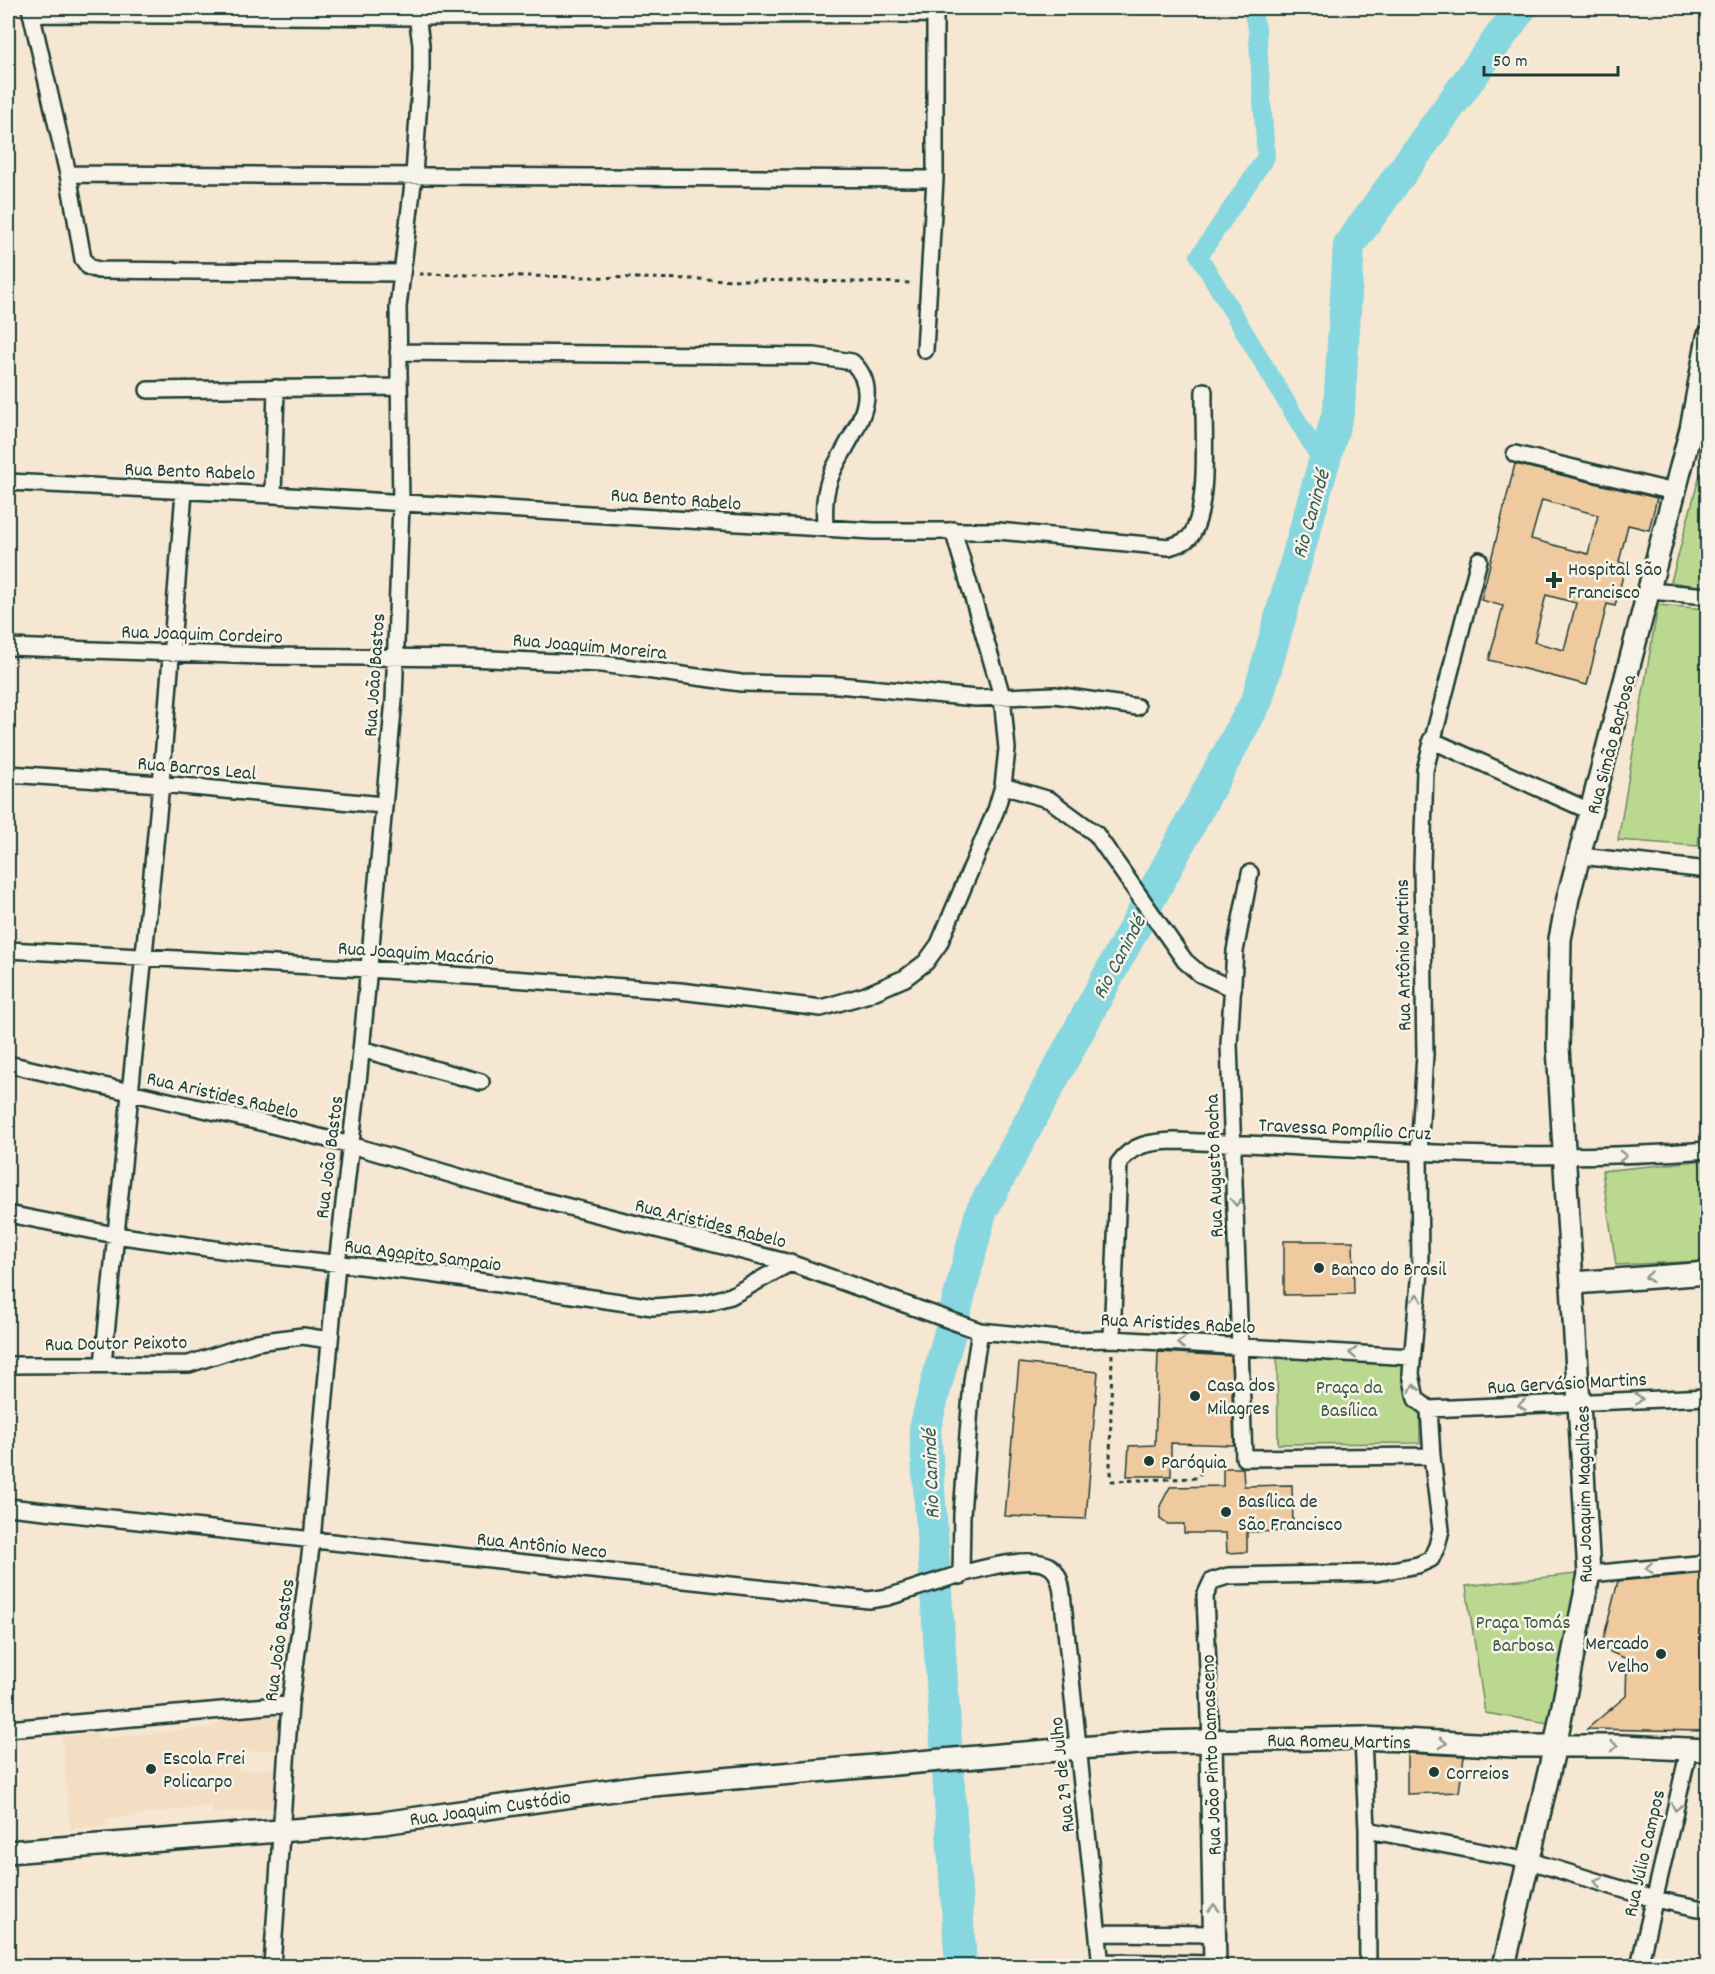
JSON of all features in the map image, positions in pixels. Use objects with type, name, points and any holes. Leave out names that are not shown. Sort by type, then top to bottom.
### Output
[{"type":"street","points":[[401,273],[98,270],[89,267],[83,259],[68,174],[31,11],[935,11],[935,179],[925,350]]},
{"type":"street","name":"Rua João Bastos","points":[[272,1966],[290,1704],[312,1540],[329,1340],[369,969],[396,657],[400,504],[398,352],[401,273],[414,175],[421,71],[417,12]]},
{"type":"street","points":[[68,174],[935,179]]},
{"type":"street","name":"Rua Simão Barbosa","points":[[1565,1156],[1558,1047],[1560,939],[1674,492],[1699,430],[1707,337]]},
{"type":"street","points":[[398,352],[815,356],[852,362],[863,377],[864,406],[854,433],[824,496],[825,528]]},
{"type":"street","points":[[148,390],[398,387]]},
{"type":"street","points":[[273,495],[276,388]]},
{"type":"street","name":"Rua Bento Rabelo","points":[[8,482],[273,495],[825,528],[998,531],[1169,547],[1183,543],[1192,535],[1199,518],[1203,493],[1204,391]]},
{"type":"street","points":[[1515,454],[1674,492]]},
{"type":"street","points":[[104,1364],[128,1094],[161,784],[184,492]]},
{"type":"street","points":[[953,530],[1002,696],[1007,749],[1003,786],[1050,800],[1096,834],[1185,961],[1200,974],[1233,989]]},
{"type":"street","name":"Rua Antônio Martins","points":[[1429,1409],[1416,1399],[1412,1389],[1411,1356],[1420,1270],[1419,1154],[1425,1054],[1422,826],[1425,770],[1479,560]]},
{"type":"street","points":[[1649,591],[1707,596]]},
{"type":"street","name":"Rua Joaquim Cordeiro","points":[[8,647],[396,657]]},
{"type":"street","name":"Rua Joaquim Moreira","points":[[396,657],[469,657],[602,664],[741,683],[838,685],[976,698],[1055,695],[1137,707]]},
{"type":"street","points":[[1431,740],[1592,812]]},
{"type":"street","name":"Rua Barros Leal","points":[[8,774],[161,784],[384,806]]},
{"type":"street","name":"Rua Joaquim Macário","points":[[8,950],[369,969],[680,991],[821,1008],[840,1004],[886,987],[905,978],[926,962],[939,944],[996,810],[1003,786]]},
{"type":"street","points":[[1580,856],[1707,870]]},
{"type":"street","name":"Rua Augusto Rocha","points":[[1244,1458],[1235,1143],[1229,1044],[1240,919],[1250,873]]},
{"type":"street","points":[[361,1049],[482,1082]]},
{"type":"street","name":"Rua Aristides Rabelo","points":[[8,1064],[351,1145],[514,1194],[790,1263],[980,1331],[1069,1340],[1112,1339],[1411,1356]]},
{"type":"street","name":"Travessa Pompílio Cruz","points":[[1112,1339],[1119,1163],[1125,1154],[1138,1146],[1158,1142],[1235,1143],[1419,1154],[1565,1156],[1643,1155],[1707,1150]]},
{"type":"street","name":"Rua Joaquim Magalhães","points":[[1504,1966],[1555,1746],[1589,1574],[1581,1402],[1565,1156]]},
{"type":"street","name":"Rua Agapito Sampaio","points":[[8,1214],[115,1235],[431,1274],[653,1306],[705,1303],[730,1296],[790,1263]]},
{"type":"street","points":[[1574,1283],[1707,1273]]},
{"type":"street","points":[[955,1577],[972,1381],[980,1331]]},
{"type":"street","name":"Rua Doutor Peixoto","points":[[8,1365],[189,1364],[257,1342],[303,1336],[329,1340]]},
{"type":"street","name":"Rua Gervásio Martins","points":[[1429,1409],[1707,1396]]},
{"type":"street","points":[[1244,1458],[1432,1456],[1429,1409]]},
{"type":"street","name":"Rua João Pinto Damasceno","points":[[1215,1965],[1211,1740],[1205,1596],[1212,1581],[1228,1576],[1376,1573],[1418,1565],[1431,1559],[1441,1530],[1432,1456]]},
{"type":"street","name":"Rua Antônio Neco","points":[[8,1507],[869,1599],[896,1595],[1012,1562],[1036,1561],[1052,1567],[1060,1580]]},
{"type":"street","points":[[1589,1574],[1707,1563]]},
{"type":"street","name":"Rua 29 de Julho","points":[[1060,1580],[1080,1749],[1101,1964]]},
{"type":"street","points":[[8,1729],[290,1704]]},
{"type":"street","points":[[1363,1738],[1367,1830],[1368,1966]]},
{"type":"street","name":"Rua Romeu Martins","points":[[972,1758],[1150,1742],[1363,1738],[1698,1750]]},
{"type":"street","name":"Rua Júlio Campos","points":[[1639,1966],[1654,1899],[1698,1750]]},
{"type":"street","name":"Rua Joaquim Custódio","points":[[8,1852],[280,1833],[383,1823],[642,1786],[972,1758]]},
{"type":"street","points":[[1367,1830],[1530,1861],[1654,1899],[1707,1910]]},
{"type":"street","points":[[1098,1933],[1215,1934]]},
{"type":"street","points":[[1101,1964],[1215,1965]]},
{"type":"path","points":[[401,273],[930,283]]},
{"type":"path","points":[[1112,1339],[1110,1464],[1112,1481],[1197,1478],[1210,1460],[1244,1458]]},
{"type":"shaded area","name":"Escola Frei Policarpo","points":[[294,1713],[296,1747],[237,1753],[239,1771],[293,1766],[289,1806],[213,1814],[213,1805],[106,1819],[106,1826],[70,1829],[62,1737],[96,1733],[97,1739],[213,1727],[223,1719]]},
{"type":"green space","points":[[1707,448],[1708,588],[1671,582]]},
{"type":"green space","points":[[1658,605],[1707,609],[1707,718],[1698,846],[1618,840]]},
{"type":"green space","points":[[1707,1160],[1707,1261],[1616,1265],[1602,1171]]},
{"type":"green space","name":"Praça da Basílica","points":[[1419,1351],[1420,1443],[1278,1444],[1277,1353]]},
{"type":"green space","name":"Praça Tomás Barbosa","points":[[1584,1573],[1555,1724],[1485,1713],[1466,1586]]},
{"type":"building","name":"Hospital São Francisco","points":[[1515,464],[1657,498],[1649,530],[1628,525],[1619,562],[1626,564],[1615,606],[1607,604],[1587,685],[1489,660],[1503,606],[1481,600]],"holes":[[[1542,500],[1598,515],[1588,554],[1531,539]],[[1546,595],[1576,603],[1564,650],[1534,642]]]},
{"type":"building","name":"Banco do Brasil","points":[[1284,1241],[1353,1241],[1354,1294],[1284,1295]]},
{"type":"building","name":"Casa dos Milagres","points":[[1158,1352],[1231,1356],[1234,1445],[1171,1443],[1171,1476],[1127,1476],[1129,1446],[1155,1445]]},
{"type":"building","points":[[1019,1363],[1098,1372],[1086,1519],[1005,1516]]},
{"type":"building","name":"Basílica de São Francisco","points":[[1223,1468],[1243,1468],[1244,1486],[1292,1485],[1293,1531],[1247,1532],[1247,1552],[1227,1553],[1226,1533],[1184,1533],[1184,1524],[1167,1524],[1160,1519],[1160,1506],[1170,1487],[1223,1486]]},
{"type":"building","name":"Mercado Velho","points":[[1707,1573],[1707,1731],[1587,1729],[1626,1696],[1627,1659],[1601,1648],[1618,1581]]},
{"type":"building","name":"Correios","points":[[1407,1753],[1464,1756],[1459,1792],[1407,1794]]},
{"type":"waterway","points":[[1251,8],[1257,28],[1266,157],[1199,256],[1324,465]]},
{"type":"waterway","name":"Rio Canindé","points":[[961,1966],[925,1428],[981,1212],[1257,700],[1339,409],[1349,245],[1521,8]]},
{"type":"place","name":"Hospital São Francisco","points":[[1554,580]]},
{"type":"place","name":"Banco do Brasil","points":[[1319,1268]]},
{"type":"place","name":"Casa dos Milagres","points":[[1195,1396]]},
{"type":"place","name":"Paróquia","points":[[1149,1461]]},
{"type":"place","name":"Basílica de São Francisco","points":[[1226,1512]]},
{"type":"place","name":"Mercado Velho","points":[[1661,1654]]},
{"type":"place","name":"Escola Frei Policarpo","points":[[151,1769]]},
{"type":"place","name":"Correios","points":[[1434,1772]]}]
